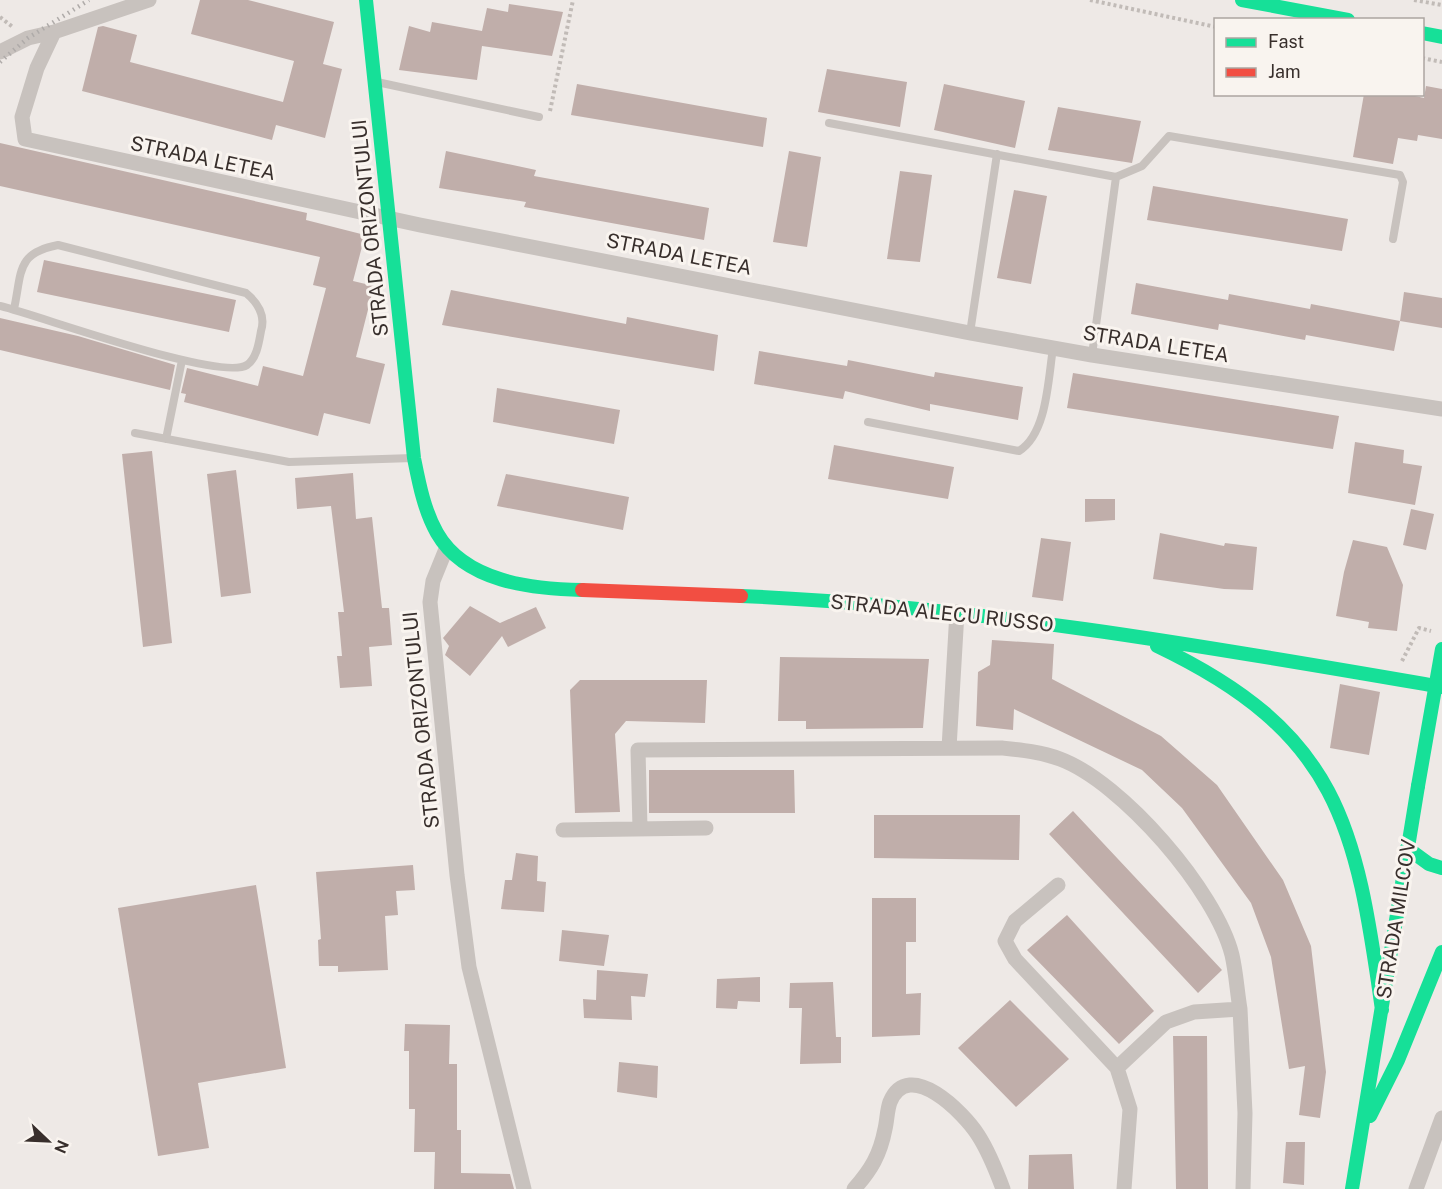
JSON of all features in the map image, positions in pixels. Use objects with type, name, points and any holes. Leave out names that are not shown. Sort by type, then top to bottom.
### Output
[{"type":"street","points":[[0,52],[28,38],[54,32],[149,0]]},
{"type":"street","name":"STRADA ORIZONTULUI","points":[[366,0],[391,219],[414,458],[429,519],[446,549],[433,581],[430,602],[457,875],[469,967],[524,1189]]},
{"type":"street","points":[[1242,0],[1337,18]]},
{"type":"street","name":"STRADA LETEA","points":[[54,32],[37,68],[22,117],[25,140],[391,219],[970,333],[1092,355],[1442,409]]},
{"type":"street","points":[[1424,33],[1442,37]]},
{"type":"street","name":"STRADA ALECU RUSSO","points":[[446,549],[469,565],[499,579],[539,589],[793,598],[957,612],[1128,634],[1442,687]]},
{"type":"street","points":[[949,748],[957,612]]},
{"type":"street","points":[[1128,634],[1180,657],[1235,688],[1268,714],[1304,752],[1330,789],[1346,826],[1368,910],[1382,1010]]},
{"type":"street","name":"STRADA MILCOV","points":[[1352,1189],[1407,848],[1442,649]]},
{"type":"street","points":[[640,828],[638,750],[1002,748],[1032,751],[1061,759],[1090,774],[1118,794],[1192,878],[1213,910],[1232,954],[1239,1009],[1245,1113],[1243,1189]]},
{"type":"street","points":[[562,830],[706,828]]},
{"type":"street","points":[[1407,848],[1429,864],[1442,868]]},
{"type":"street","points":[[1058,885],[1015,921],[1005,941],[1015,959],[1117,1068],[1130,1109],[1124,1189]]},
{"type":"street","points":[[1362,1130],[1394,1068],[1442,952]]},
{"type":"street","points":[[1117,1068],[1166,1022],[1194,1012],[1239,1009]]},
{"type":"street","points":[[854,1189],[873,1168],[882,1146],[890,1102],[899,1090],[914,1085],[940,1094],[977,1133],[994,1164],[1003,1189]]},
{"type":"street","points":[[1416,1189],[1442,1118]]},
{"type":"lane","points":[[375,82],[539,117]]},
{"type":"lane","points":[[829,123],[1116,177],[1142,166],[1169,136],[1400,174],[1403,182],[1394,239]]},
{"type":"lane","points":[[970,333],[997,154]]},
{"type":"lane","points":[[1092,355],[1116,177]]},
{"type":"lane","points":[[0,306],[182,360],[230,369],[248,364],[256,353],[264,320],[257,302],[246,293],[58,245],[37,249],[24,261],[14,309]]},
{"type":"lane","points":[[868,422],[1019,452],[1029,445],[1038,432],[1053,348]]},
{"type":"lane","points":[[166,439],[182,360]]},
{"type":"lane","points":[[135,433],[289,462],[414,458]]},
{"type":"path","points":[[539,117],[550,113],[573,0]]},
{"type":"path","points":[[1090,0],[1214,27]]},
{"type":"path","points":[[1414,0],[1442,5]]},
{"type":"path","points":[[1424,58],[1442,62]]},
{"type":"path","points":[[1403,657],[1419,628]]},
{"type":"building","points":[[200,0],[248,0],[334,22],[323,64],[342,69],[325,138],[276,125],[272,140],[82,91],[98,27],[103,26],[137,35],[130,62],[283,102],[294,61],[191,34]]},
{"type":"building","points":[[509,4],[563,12],[552,56],[482,46],[477,80],[399,70],[409,26],[430,32],[432,22],[482,31],[487,8],[508,12]]},
{"type":"building","points":[[827,69],[907,82],[900,127],[818,112]]},
{"type":"building","points":[[577,84],[767,118],[763,147],[571,115]]},
{"type":"building","points":[[944,84],[1025,101],[1015,148],[934,130]]},
{"type":"building","points":[[1426,86],[1442,89],[1442,139],[1418,135],[1417,141],[1398,138],[1393,164],[1353,157],[1364,96],[1424,98]]},
{"type":"building","points":[[1058,107],[1141,121],[1132,163],[1048,150]]},
{"type":"building","points":[[0,143],[307,213],[306,220],[365,235],[353,281],[374,286],[356,357],[385,364],[370,424],[324,413],[318,436],[184,402],[186,394],[181,393],[187,368],[258,386],[263,366],[303,376],[326,288],[313,285],[320,257],[0,186]]},
{"type":"building","points":[[446,151],[536,170],[534,176],[709,208],[704,240],[524,207],[526,202],[439,188]]},
{"type":"building","points":[[789,151],[821,157],[807,247],[773,242]]},
{"type":"building","points":[[900,171],[932,175],[920,262],[887,259]]},
{"type":"building","points":[[1153,186],[1348,219],[1342,251],[1147,220]]},
{"type":"building","points":[[1014,190],[1047,196],[1031,284],[997,278]]},
{"type":"building","points":[[44,260],[236,300],[229,332],[37,292]]},
{"type":"building","points":[[1136,283],[1228,300],[1229,294],[1310,309],[1311,304],[1400,321],[1394,351],[1306,335],[1305,340],[1219,324],[1218,330],[1131,314]]},
{"type":"building","points":[[451,290],[626,324],[627,317],[718,335],[714,371],[442,325]]},
{"type":"building","points":[[1404,292],[1442,298],[1442,328],[1400,321]]},
{"type":"building","points":[[0,318],[78,336],[175,365],[170,390],[0,350]]},
{"type":"building","points":[[759,351],[847,366],[848,360],[934,377],[935,372],[1023,387],[1018,420],[930,404],[930,411],[845,391],[843,399],[754,384]]},
{"type":"building","points":[[1073,373],[1339,416],[1333,449],[1067,408]]},
{"type":"building","points":[[497,388],[620,410],[614,444],[493,422]]},
{"type":"building","points":[[1355,442],[1404,450],[1403,463],[1422,466],[1415,505],[1348,493]]},
{"type":"building","points":[[834,445],[954,467],[948,499],[828,479]]},
{"type":"building","points":[[152,451],[172,643],[143,647],[122,454]]},
{"type":"building","points":[[236,470],[251,593],[221,597],[207,474]]},
{"type":"building","points":[[353,473],[356,519],[372,517],[382,608],[389,608],[392,645],[369,647],[372,686],[340,688],[337,656],[342,656],[338,612],[344,612],[331,506],[297,509],[295,478]]},
{"type":"building","points":[[506,474],[629,497],[623,530],[497,506]]},
{"type":"building","points":[[1085,499],[1115,499],[1115,520],[1085,522]]},
{"type":"building","points":[[1411,509],[1434,514],[1426,550],[1403,545]]},
{"type":"building","points":[[1160,533],[1224,546],[1225,543],[1257,547],[1253,590],[1224,589],[1153,579]]},
{"type":"building","points":[[1041,538],[1071,542],[1063,601],[1032,597]]},
{"type":"building","points":[[1353,540],[1387,547],[1403,585],[1397,631],[1368,628],[1369,622],[1336,616]]},
{"type":"building","points":[[470,606],[500,623],[536,607],[546,628],[508,647],[502,636],[470,676],[445,655],[449,646],[443,638]]},
{"type":"building","points":[[992,640],[1054,644],[1052,679],[1161,736],[1217,785],[1283,880],[1311,946],[1326,1072],[1320,1118],[1299,1115],[1305,1066],[1289,1069],[1271,957],[1251,903],[1182,808],[1142,770],[1014,709],[1013,730],[976,726],[978,672],[990,665]]},
{"type":"building","points":[[780,657],[929,659],[923,728],[806,729],[806,721],[778,721]]},
{"type":"building","points":[[580,680],[707,680],[705,723],[626,721],[615,734],[620,812],[575,813],[570,690]]},
{"type":"building","points":[[1340,684],[1380,692],[1369,755],[1330,748]]},
{"type":"building","points":[[649,770],[794,770],[795,813],[649,813]]},
{"type":"building","points":[[1073,811],[1222,970],[1198,993],[1049,834]]},
{"type":"building","points":[[874,815],[1020,815],[1019,860],[874,858]]},
{"type":"building","points":[[516,853],[538,856],[537,881],[546,882],[544,912],[501,909],[505,880],[512,880]]},
{"type":"building","points":[[413,865],[415,890],[396,891],[398,915],[385,916],[388,970],[338,972],[338,966],[319,966],[318,940],[321,939],[316,872]]},
{"type":"building","points":[[256,885],[286,1068],[198,1083],[209,1148],[158,1156],[118,908]]},
{"type":"building","points":[[872,898],[916,898],[916,942],[906,942],[906,994],[921,993],[920,1035],[872,1037]]},
{"type":"building","points":[[1067,915],[1154,1011],[1119,1044],[1027,950]]},
{"type":"building","points":[[562,930],[609,935],[604,966],[559,961]]},
{"type":"building","points":[[597,970],[648,974],[645,997],[631,996],[632,1020],[584,1018],[583,999],[596,1000]]},
{"type":"building","points":[[760,977],[760,1002],[738,1001],[737,1009],[716,1008],[717,979]]},
{"type":"building","points":[[833,982],[836,1037],[841,1037],[841,1063],[800,1064],[802,1008],[789,1008],[790,983]]},
{"type":"building","points":[[1010,1000],[1069,1059],[1016,1107],[958,1048]]},
{"type":"building","points":[[405,1024],[450,1025],[449,1064],[457,1064],[457,1130],[461,1130],[461,1173],[510,1174],[514,1189],[434,1189],[435,1152],[414,1152],[415,1109],[409,1109],[409,1051],[404,1051]]},
{"type":"building","points":[[1173,1036],[1207,1036],[1208,1189],[1176,1189]]},
{"type":"building","points":[[619,1062],[658,1066],[657,1098],[617,1092]]},
{"type":"building","points":[[1286,1142],[1305,1142],[1304,1185],[1283,1183]]},
{"type":"building","points":[[1072,1154],[1074,1189],[1028,1189],[1029,1155]]},
{"type":"railway","points":[[0,62],[28,38],[89,0]]},
{"type":"traffic: fast","points":[[366,0],[414,458],[422,496],[437,533],[449,549],[464,562],[501,580],[542,588],[582,590]]},
{"type":"traffic: fast","points":[[1242,0],[1337,18]]},
{"type":"traffic: fast","points":[[1424,33],[1442,37]]},
{"type":"traffic: fast","points":[[741,596],[917,609],[1093,630],[1442,687]]},
{"type":"traffic: fast","points":[[1157,646],[1218,679],[1265,713],[1301,750],[1328,791],[1347,836],[1361,887],[1382,1010]]},
{"type":"traffic: fast","points":[[1418,786],[1442,649]]},
{"type":"traffic: fast","points":[[1352,1189],[1418,786]]},
{"type":"traffic: fast","points":[[1407,848],[1429,864],[1442,868]]},
{"type":"traffic: fast","points":[[1370,1116],[1398,1060],[1442,952]]},
{"type":"traffic: jam","points":[[582,590],[741,596]]}]
